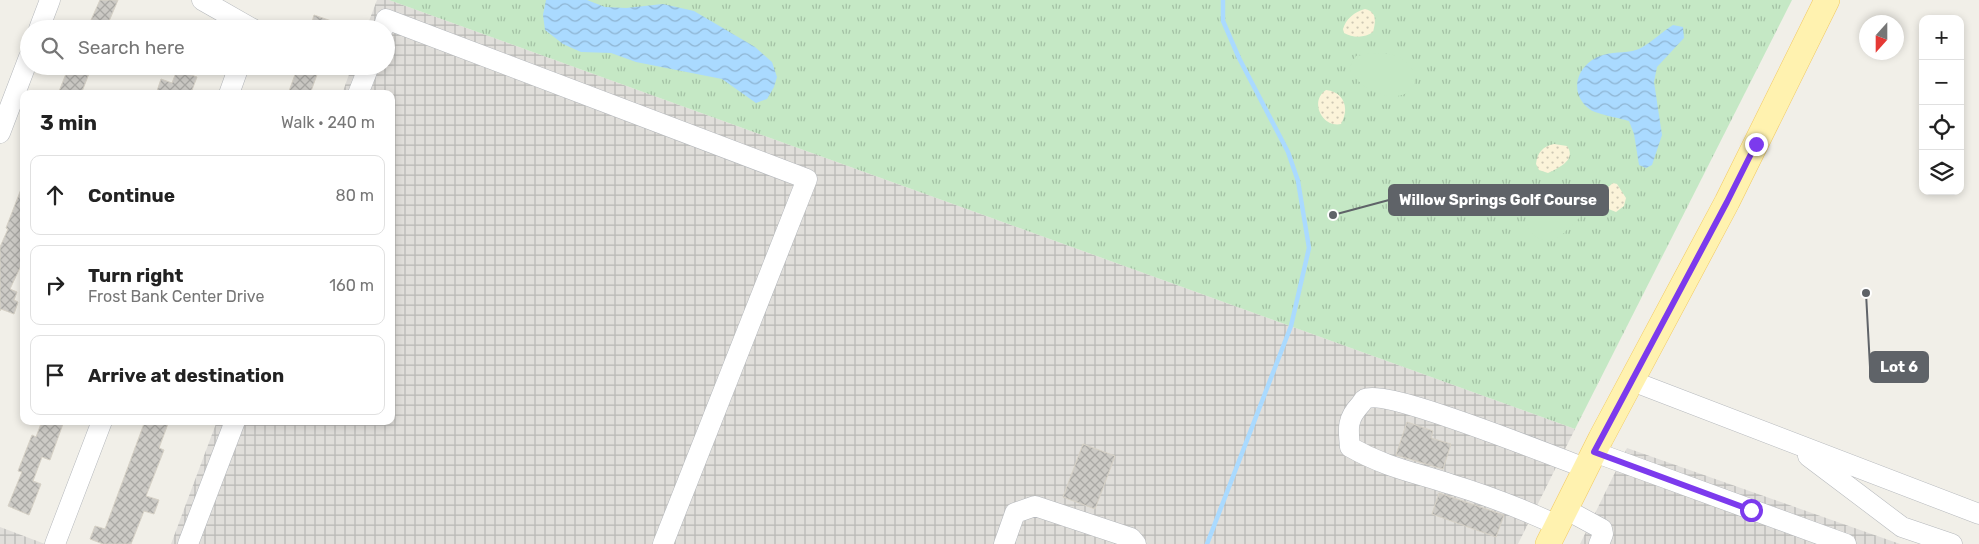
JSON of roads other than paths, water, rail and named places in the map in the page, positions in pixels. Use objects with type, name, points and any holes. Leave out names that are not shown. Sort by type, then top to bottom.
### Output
[{"type":"main road","points":[[1557,526],[1727,202],[1827,0]]},
{"type":"street","points":[[42,20],[50,0]]},
{"type":"street","points":[[202,0],[237,20]]},
{"type":"street","points":[[395,22],[807,179],[663,544]]},
{"type":"street","points":[[0,133],[22,75]]},
{"type":"street","points":[[230,90],[236,75]]},
{"type":"street","points":[[360,90],[365,75]]},
{"type":"street","points":[[1632,381],[1979,514]]},
{"type":"street","points":[[1599,544],[1603,534],[1602,529],[1557,526],[1520,508],[1370,458],[1350,446],[1348,428],[1352,413],[1366,399],[1378,397],[1410,405],[1499,435],[1590,460],[1846,544]]},
{"type":"street","points":[[55,544],[100,425]]},
{"type":"street","points":[[188,544],[233,425]]},
{"type":"street","points":[[1788,441],[1902,527],[1952,544]]},
{"type":"street","points":[[1004,544],[1015,514],[1035,506],[1131,538],[1136,544]]},
{"type":"water","points":[[546,0],[587,0],[605,7],[626,8],[663,4],[694,11],[755,47],[772,62],[777,77],[774,87],[767,99],[756,103],[722,79],[636,62],[611,53],[581,52],[563,44],[545,30],[543,15]]},
{"type":"water","points":[[1673,25],[1683,27],[1684,38],[1657,67],[1654,82],[1662,135],[1652,165],[1646,168],[1639,165],[1634,134],[1629,121],[1601,114],[1588,108],[1578,93],[1577,85],[1582,70],[1595,59],[1603,55],[1637,50]]},
{"type":"waterway","points":[[1207,544],[1291,326],[1309,248],[1298,181],[1288,152],[1239,58],[1223,21],[1223,0]]},
{"type":"place","name":"Willow Springs Golf Course","points":[[1333,215]]},
{"type":"place","name":"Lot 6","points":[[1866,293]]}]
